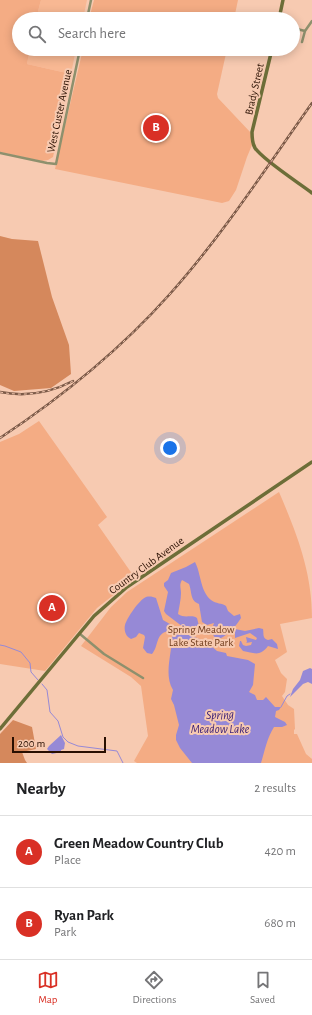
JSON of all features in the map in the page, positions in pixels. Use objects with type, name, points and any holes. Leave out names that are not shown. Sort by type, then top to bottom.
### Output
[{"type":"street","points":[[88,12],[91,0]]},
{"type":"street","points":[[280,12],[283,0]]},
{"type":"street","points":[[302,42],[305,31],[312,21]]},
{"type":"street","points":[[300,30],[305,31]]},
{"type":"street","name":"West Custer Avenue","points":[[0,153],[56,164],[79,56]]},
{"type":"street","name":"Brady Street","points":[[270,56],[252,132],[252,140],[256,149],[271,163],[312,193]]},
{"type":"street","name":"Country Club Avenue","points":[[0,729],[94,616],[127,587],[312,462]]},
{"type":"street","points":[[80,634],[104,654],[143,678]]},
{"type":"shaded area","points":[[41,0],[87,0],[84,12],[38,12]]},
{"type":"shaded area","points":[[29,56],[75,56],[71,74],[27,64]]},
{"type":"shaded area","points":[[0,236],[12,239],[38,241],[52,297],[69,345],[71,374],[51,388],[14,391],[0,385]]},
{"type":"shaded area","points":[[13,720],[32,727],[36,749],[22,752],[27,763],[0,763],[0,734]]},
{"type":"green space","points":[[0,0],[41,0],[38,12],[12,12],[12,56],[29,56],[27,64],[71,74],[53,157],[42,161],[0,152]]},
{"type":"green space","points":[[94,0],[238,0],[235,12],[91,12]]},
{"type":"green space","points":[[81,56],[225,56],[217,94],[218,98],[251,133],[252,145],[236,190],[229,201],[222,203],[55,169]]},
{"type":"green space","points":[[39,421],[107,517],[98,525],[135,578],[97,608],[45,671],[0,664],[0,442],[19,434]]},
{"type":"green space","name":"Spring Meadow Lake State Park","points":[[279,492],[292,523],[306,569],[312,618],[280,624],[287,652],[275,660],[281,673],[287,679],[285,692],[282,696],[288,705],[294,709],[294,734],[297,734],[306,754],[312,759],[312,763],[137,763],[134,761],[148,736],[141,686],[131,677],[81,646],[111,607],[127,592]]},
{"type":"water","name":"Spring Meadow Lake","points":[[195,562],[207,596],[211,600],[226,606],[228,611],[234,616],[240,614],[241,618],[226,635],[216,639],[211,632],[214,623],[207,625],[202,622],[199,604],[194,601],[189,584],[182,580],[180,585],[181,596],[178,614],[197,618],[199,626],[191,634],[193,636],[209,644],[217,651],[226,653],[227,656],[248,660],[255,664],[253,685],[249,692],[255,695],[257,700],[263,700],[266,697],[275,707],[281,707],[276,711],[275,717],[285,722],[287,725],[282,727],[274,727],[268,740],[261,763],[192,763],[180,748],[176,740],[179,725],[171,699],[173,690],[169,677],[172,633],[168,631],[159,637],[152,654],[147,653],[143,648],[144,635],[139,633],[136,637],[131,639],[125,633],[125,625],[128,618],[143,599],[150,597],[156,598],[163,620],[187,634],[187,630],[164,611],[168,592],[164,586],[164,583],[168,580],[171,573]]},
{"type":"water","points":[[259,628],[263,629],[265,638],[268,640],[272,639],[277,644],[278,649],[268,646],[259,653],[243,651],[239,646],[240,641],[246,646],[251,645],[252,642],[246,643],[246,637],[256,640],[257,638],[250,633],[235,638],[235,629],[245,631]]},
{"type":"water","points":[[310,668],[312,669],[312,684],[308,682],[303,684],[290,697],[293,689],[300,680],[303,671]]},
{"type":"water","points":[[61,735],[65,743],[64,749],[61,750],[61,752],[52,754],[47,749]]},
{"type":"waterway","points":[[0,645],[21,652],[30,663],[31,672],[38,680]]},
{"type":"waterway","points":[[42,684],[47,690],[50,712],[58,721],[63,737],[68,742],[78,746],[117,751],[123,763]]},
{"type":"waterway","points":[[281,707],[287,696],[290,694]]},
{"type":"railway","points":[[0,438],[68,390],[110,354],[150,316],[207,249],[261,177],[312,103]]},
{"type":"railway","points":[[0,392],[19,394],[37,393],[73,381]]},
{"type":"place","name":"Ryan Park","points":[[156,128]]},
{"type":"place","name":"Green Meadow Country Club","points":[[52,608]]}]
